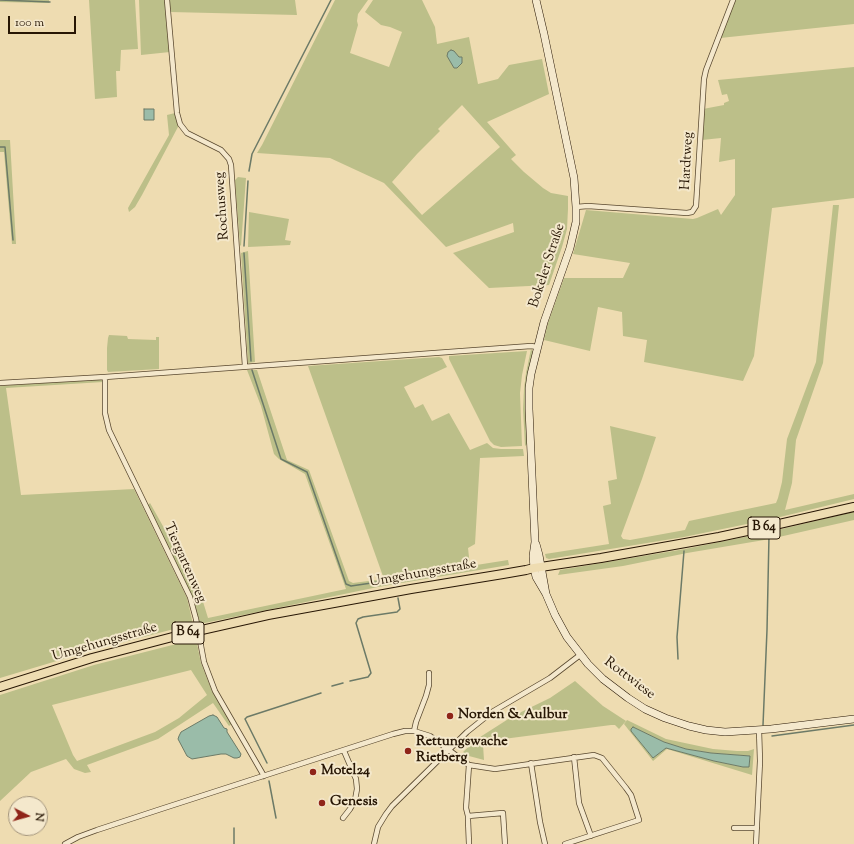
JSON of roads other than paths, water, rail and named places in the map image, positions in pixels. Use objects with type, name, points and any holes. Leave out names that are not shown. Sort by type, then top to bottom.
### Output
[{"type":"main road","name":"Bokeler Straße","points":[[536,0],[574,178],[576,207],[576,222],[570,248],[546,316],[537,347],[529,388],[535,542],[539,555],[538,567]]},
{"type":"main road","name":"Umgehungsstraße","points":[[0,687],[92,658],[184,634],[268,615],[538,567],[601,558],[719,537],[854,507]]},
{"type":"main road","name":"Rottwiese","points":[[538,567],[546,594],[555,615],[564,632],[580,655],[595,672],[640,706],[665,718],[689,726],[725,732],[759,730],[854,719]]},
{"type":"street","name":"Rochusweg","points":[[167,0],[177,113],[180,124],[187,133],[221,150],[229,159],[231,165],[245,366]]},
{"type":"street","name":"Hardtweg","points":[[576,207],[588,206],[687,213],[692,212],[696,206],[704,79],[732,0]]},
{"type":"street","points":[[0,384],[531,346],[537,347]]},
{"type":"street","name":"Tiergartenweg","points":[[105,377],[105,413],[109,430],[190,597],[196,619],[204,662],[214,691],[264,776]]},
{"type":"street","points":[[374,844],[378,827],[392,806],[467,732],[492,712],[550,678],[580,655]]},
{"type":"street","points":[[414,730],[429,685],[429,673]]},
{"type":"street","points":[[65,844],[78,837],[97,830],[393,734],[414,730],[428,735],[469,765],[495,769],[574,757],[594,755],[602,758],[631,795],[639,820],[565,844]]},
{"type":"street","points":[[756,844],[760,761],[759,730]]},
{"type":"street","points":[[343,818],[355,800],[357,789],[356,779],[344,751]]},
{"type":"street","points":[[574,757],[580,803],[591,836]]},
{"type":"street","points":[[531,763],[545,844]]},
{"type":"street","points":[[469,765],[466,808],[468,816],[469,844]]},
{"type":"street","points":[[468,816],[503,813],[505,844]]},
{"type":"street","points":[[734,828],[757,828]]},
{"type":"waterway","points":[[0,0],[50,2]]},
{"type":"waterway","points":[[249,171],[252,154],[331,0]]},
{"type":"waterway","points":[[0,147],[5,147],[13,240]]},
{"type":"waterway","points":[[244,246],[248,181]]},
{"type":"waterway","points":[[244,253],[251,361]]},
{"type":"waterway","points":[[252,370],[281,459],[307,472],[346,584],[351,586],[392,580],[393,584]]},
{"type":"waterway","points":[[763,725],[769,536]]},
{"type":"waterway","points":[[678,659],[677,637],[684,551]]},
{"type":"waterway","points":[[350,681],[368,677],[371,673],[356,623],[358,619],[397,612],[400,609],[398,598]]},
{"type":"waterway","points":[[332,686],[343,683]]},
{"type":"waterway","points":[[267,763],[245,719],[247,717],[321,693]]},
{"type":"waterway","points":[[772,736],[854,725]]},
{"type":"waterway","points":[[269,781],[276,818]]},
{"type":"waterway","points":[[234,828],[234,844]]},
{"type":"place","name":"Norden & Aulbur","points":[[450,716]]},
{"type":"place","name":"Rettungswache Rietberg","points":[[408,751]]},
{"type":"place","name":"Motel24","points":[[313,772]]},
{"type":"place","name":"Genesis","points":[[322,803]]}]
